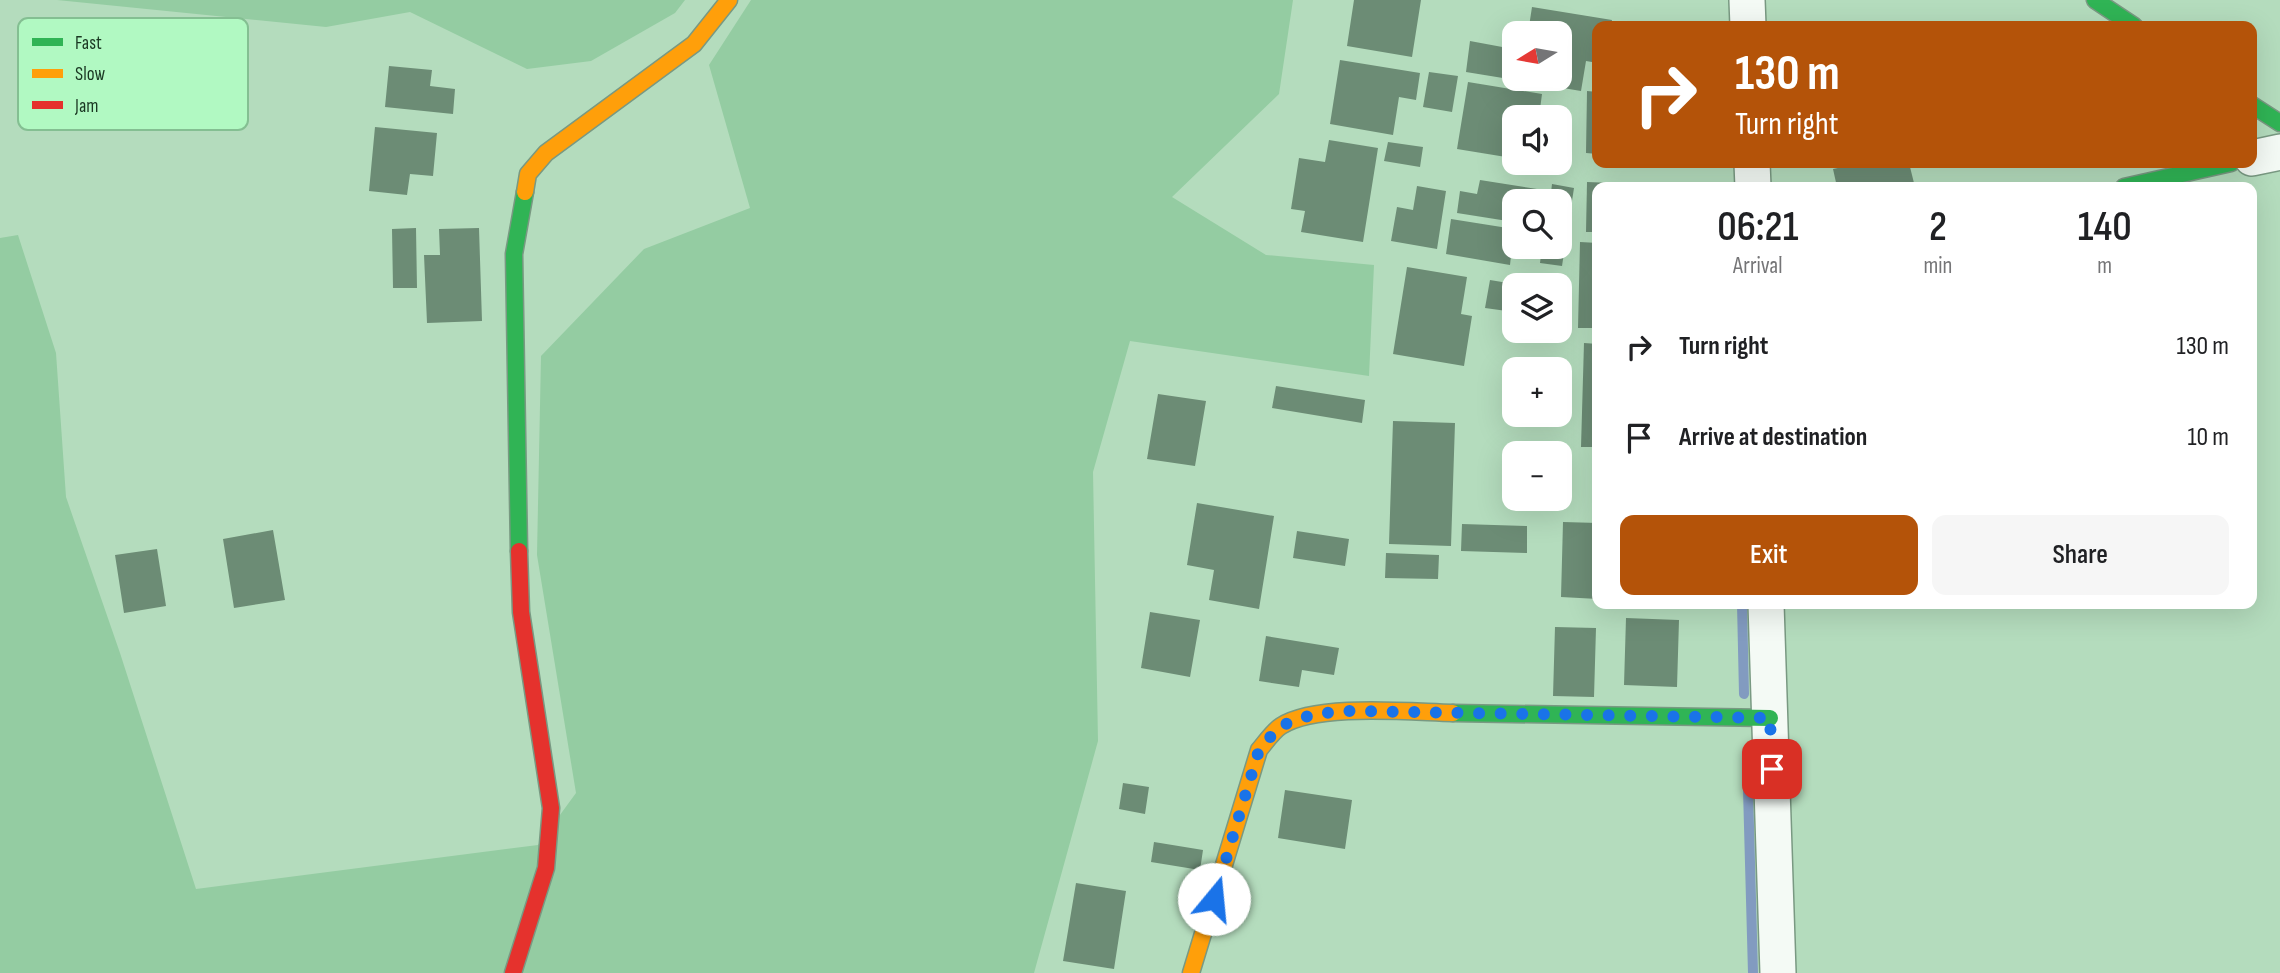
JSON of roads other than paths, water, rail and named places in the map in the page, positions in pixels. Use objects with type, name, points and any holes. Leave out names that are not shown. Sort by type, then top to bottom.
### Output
[{"type":"street","points":[[513,973],[546,868],[551,808],[521,599],[516,467],[514,254],[528,174],[546,153],[694,44],[729,0]]},
{"type":"street","points":[[1747,0],[1748,21]]},
{"type":"street","points":[[2095,0],[2126,21]]},
{"type":"street","points":[[2257,108],[2280,123]]},
{"type":"street","points":[[2257,157],[2280,152]]},
{"type":"street","points":[[2146,182],[2209,168]]},
{"type":"street","points":[[1766,609],[1778,973]]},
{"type":"street","points":[[1191,973],[1259,750],[1280,726],[1314,714],[1349,711],[1770,718]]},
{"type":"waterway","points":[[1742,609],[1744,694]]},
{"type":"waterway","points":[[1747,753],[1753,973]]}]
